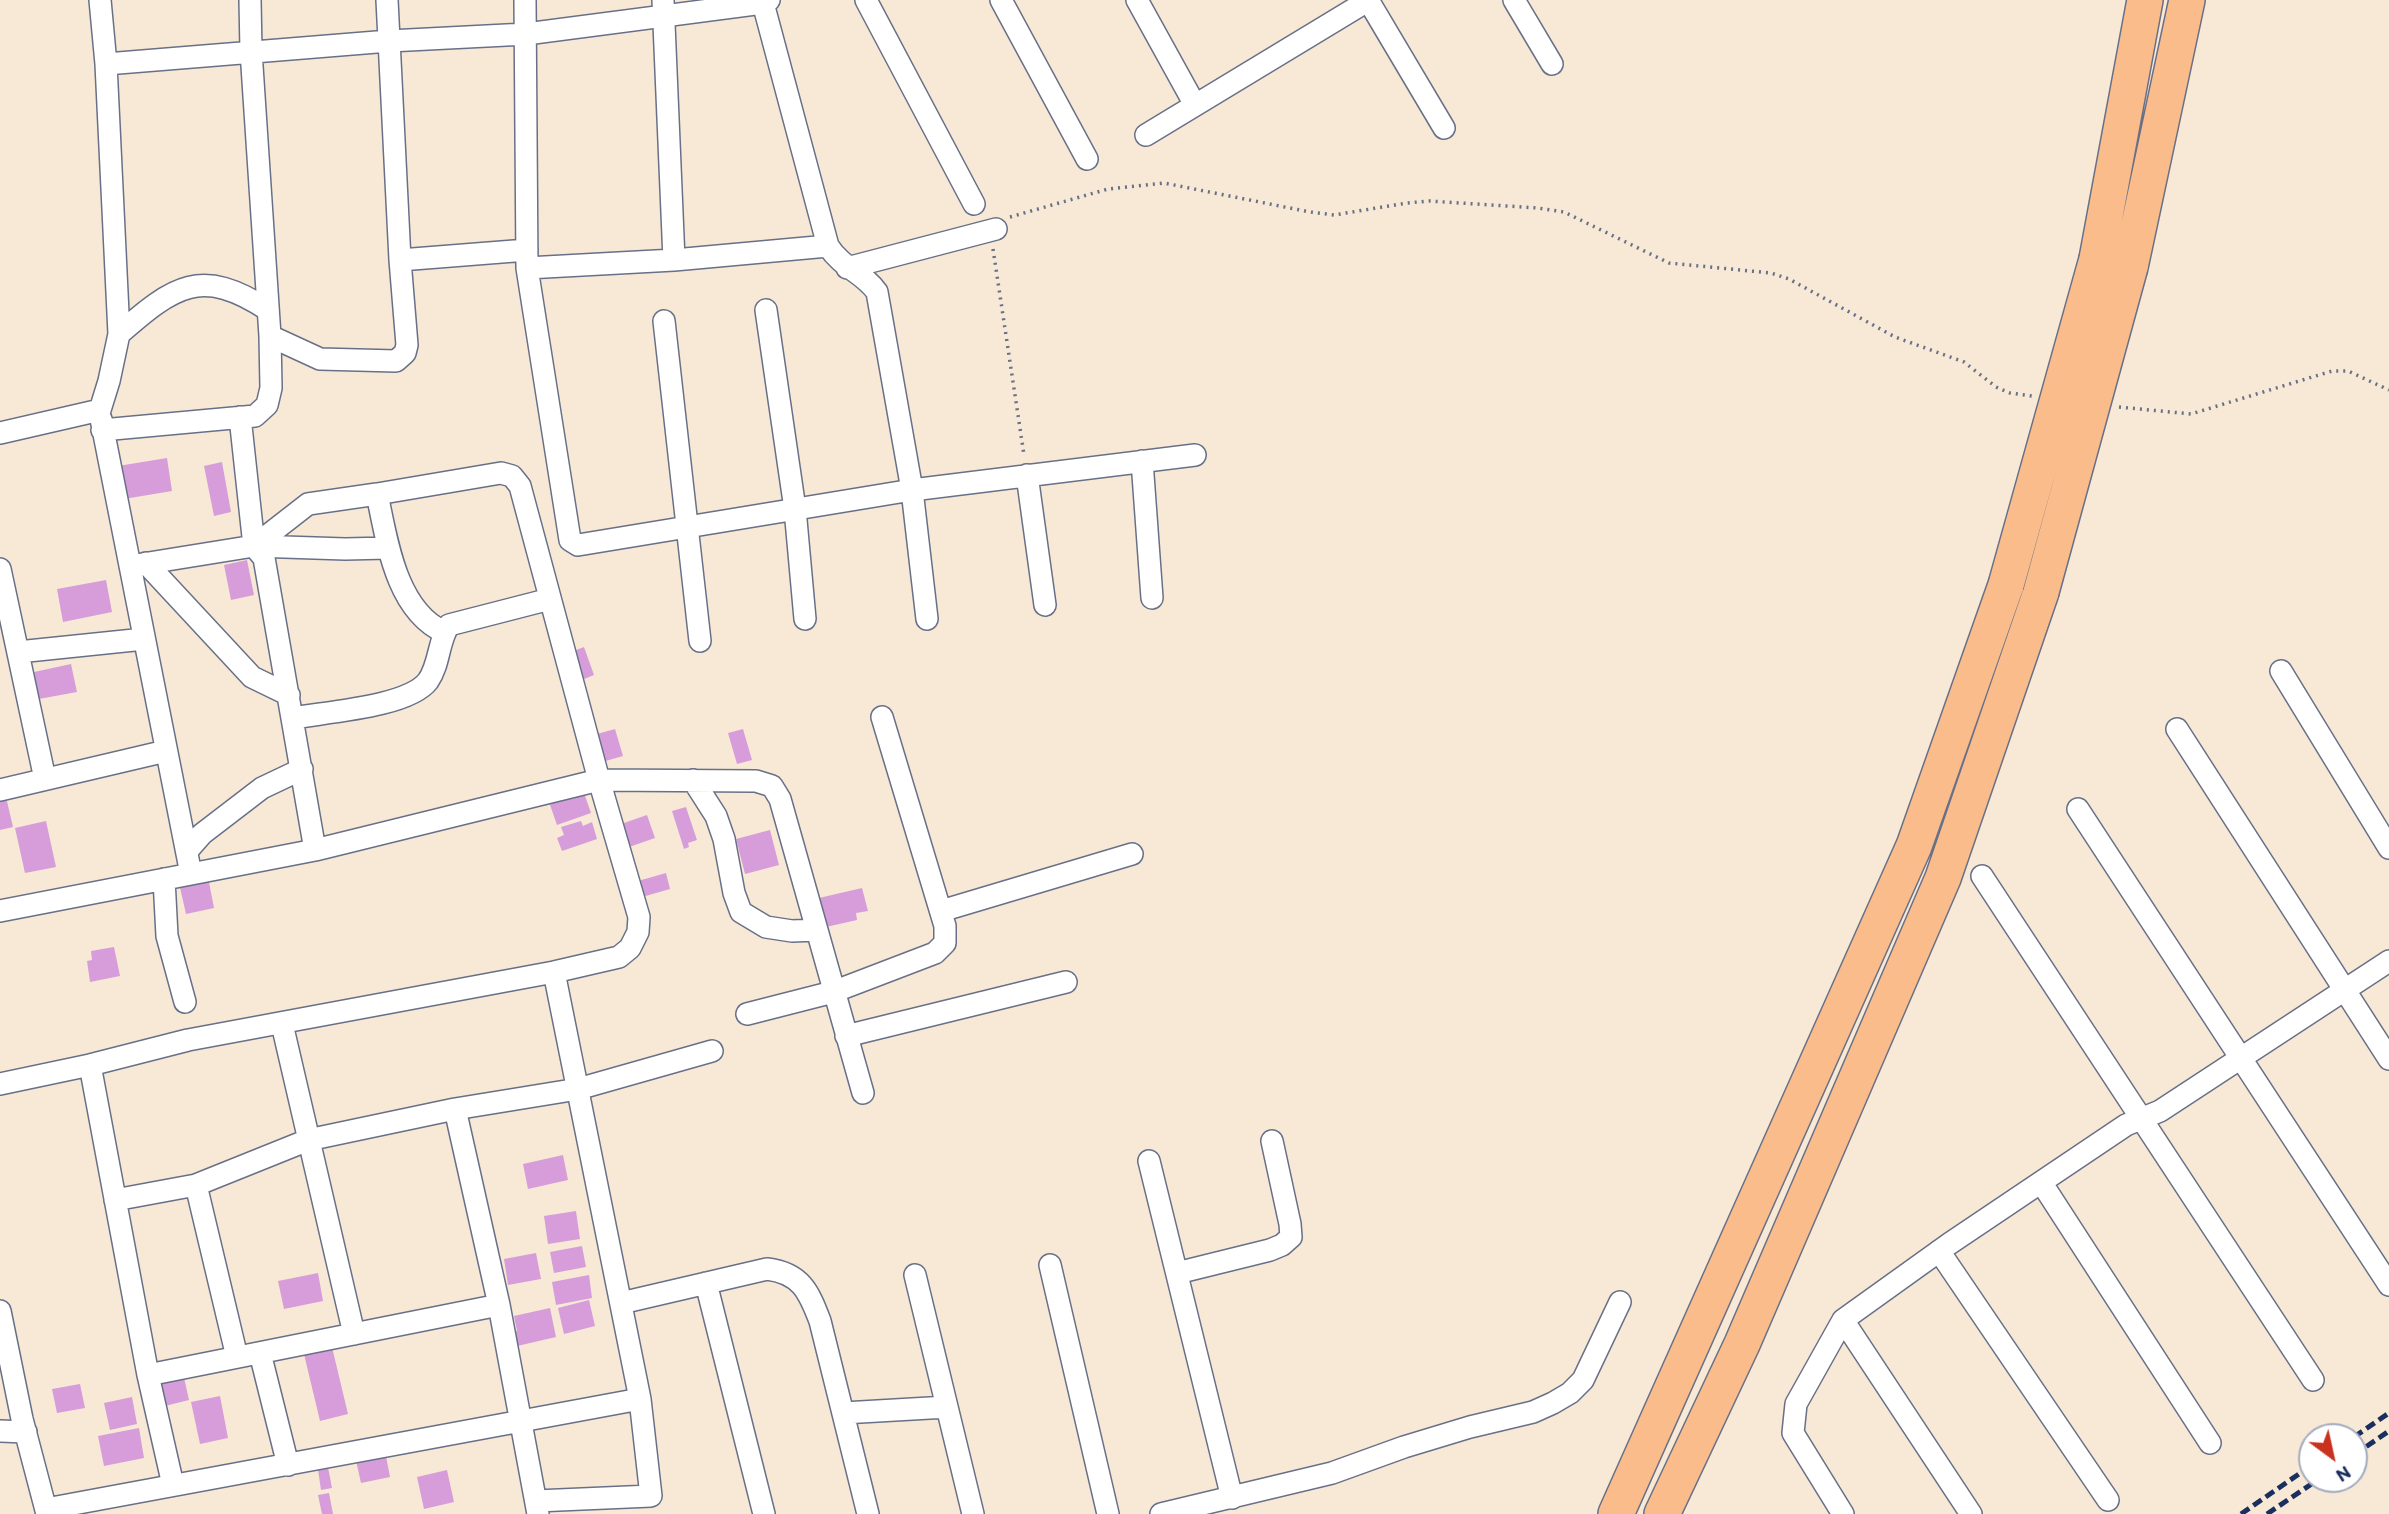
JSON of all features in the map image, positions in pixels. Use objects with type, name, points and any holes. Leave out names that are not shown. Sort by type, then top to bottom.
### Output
[{"type":"highway","points":[[1619,1508],[1914,846],[2006,585],[2097,258],[2145,0]]},
{"type":"highway","points":[[1662,1514],[1742,1343],[1943,878],[2041,592],[2130,267],[2187,0]]},
{"type":"street","points":[[100,0],[106,64],[119,334],[101,420],[138,564],[144,639],[191,874]]},
{"type":"street","points":[[0,433],[101,420],[255,416],[267,405],[271,388],[270,335],[250,0]]},
{"type":"street","points":[[270,335],[320,359],[396,360],[405,352],[407,345],[387,0]]},
{"type":"street","points":[[525,0],[527,259],[569,540]]},
{"type":"street","points":[[866,0],[974,204]]},
{"type":"street","points":[[1002,0],[1087,159]]},
{"type":"street","points":[[1137,0],[1195,105]]},
{"type":"street","points":[[1146,135],[1368,0],[1444,128]]},
{"type":"street","points":[[1514,0],[1552,64]]},
{"type":"street","points":[[106,64],[251,51],[526,33],[663,8],[766,1],[828,246],[836,258],[869,281],[877,292],[912,490],[927,619]]},
{"type":"street","points":[[663,8],[674,260]]},
{"type":"street","points":[[847,268],[996,229]]},
{"type":"street","points":[[400,260],[674,260],[828,246]]},
{"type":"street","points":[[119,334],[148,309],[177,290],[201,284],[246,296],[268,310]]},
{"type":"street","points":[[766,310],[795,509],[805,619]]},
{"type":"street","points":[[664,321],[700,641]]},
{"type":"street","points":[[240,417],[254,546],[264,558],[315,850]]},
{"type":"street","points":[[537,551],[569,540],[578,545],[912,490],[1195,455]]},
{"type":"street","points":[[1142,461],[1152,598]]},
{"type":"street","points":[[0,1084],[188,1040],[554,972],[619,957],[630,948],[638,932],[639,917],[520,486],[512,476],[501,473],[308,504],[254,546]]},
{"type":"street","points":[[1027,475],[1045,605]]},
{"type":"street","points":[[377,494],[388,548],[400,582],[430,625],[444,632]]},
{"type":"street","points":[[138,564],[254,546],[388,548]]},
{"type":"street","points":[[138,564],[251,677],[289,695]]},
{"type":"street","points":[[0,569],[45,779]]},
{"type":"street","points":[[293,718],[397,701],[419,691],[434,670],[444,632],[449,625],[550,599]]},
{"type":"street","points":[[18,652],[144,639]]},
{"type":"street","points":[[2281,671],[2389,848]]},
{"type":"street","points":[[747,1014],[833,992],[935,953],[945,943],[945,926],[941,911],[882,717]]},
{"type":"street","points":[[2177,729],[2389,1059]]},
{"type":"street","points":[[0,790],[166,751]]},
{"type":"street","points":[[187,851],[202,834],[262,788],[302,769]]},
{"type":"street","points":[[0,911],[315,850],[599,779],[756,781],[772,786],[780,799],[863,1093]]},
{"type":"street","points":[[693,780],[716,816],[741,912],[766,927],[792,931],[816,930]]},
{"type":"street","points":[[2078,809],[2389,1285]]},
{"type":"street","points":[[941,911],[1132,854]]},
{"type":"street","points":[[1982,876],[2313,1380]]},
{"type":"street","points":[[164,879],[167,936],[185,1002]]},
{"type":"street","points":[[1843,1514],[1793,1433],[1796,1404],[1843,1320],[1939,1251],[2126,1125],[2160,1111],[2389,961]]},
{"type":"street","points":[[455,1109],[499,1305],[537,1508],[651,1496],[640,1399],[554,972]]},
{"type":"street","points":[[846,1036],[1066,982]]},
{"type":"street","points":[[282,1024],[354,1334]]},
{"type":"street","points":[[115,1200],[196,1185],[308,1140],[455,1109],[578,1089],[712,1051]]},
{"type":"street","points":[[90,1065],[148,1375],[173,1485]]},
{"type":"street","points":[[1177,1273],[1269,1250],[1282,1245],[1291,1237],[1272,1141]]},
{"type":"street","points":[[1149,1161],[1232,1498]]},
{"type":"street","points":[[2041,1182],[2210,1443]]},
{"type":"street","points":[[196,1185],[237,1357]]},
{"type":"street","points":[[1939,1251],[2108,1500]]},
{"type":"street","points":[[1050,1265],[1108,1514]]},
{"type":"street","points":[[621,1303],[767,1269],[783,1271],[797,1280],[810,1294],[820,1321],[868,1514]]},
{"type":"street","points":[[915,1275],[973,1514]]},
{"type":"street","points":[[706,1283],[764,1514]]},
{"type":"street","points":[[1161,1514],[1332,1474],[1404,1447],[1533,1412],[1553,1403],[1570,1393],[1583,1380],[1620,1301]]},
{"type":"street","points":[[148,1375],[499,1305]]},
{"type":"street","points":[[0,1311],[46,1511],[640,1399]]},
{"type":"street","points":[[1843,1320],[1972,1514]]},
{"type":"street","points":[[260,1353],[288,1465]]},
{"type":"street","points":[[843,1413],[947,1407]]},
{"type":"street","points":[[0,1430],[26,1432]]},
{"type":"path","points":[[1027,475],[992,242],[996,229],[1011,216],[1108,189],[1164,183],[1334,215],[1429,201],[1564,212],[1669,263],[1770,273],[1789,279],[1895,337],[1964,362],[1996,387],[2010,393],[2036,396]]},
{"type":"path","points":[[2110,406],[2191,414],[2332,371],[2348,371],[2389,390]]},
{"type":"building","points":[[167,458],[172,491],[124,499],[118,466]]},
{"type":"building","points":[[222,462],[231,512],[214,516],[204,466]]},
{"type":"building","points":[[247,560],[254,595],[231,600],[224,565]]},
{"type":"building","points":[[106,580],[112,612],[63,622],[57,589]]},
{"type":"building","points":[[584,647],[594,675],[577,682],[566,654]]},
{"type":"building","points":[[71,664],[77,692],[39,699],[34,672]]},
{"type":"building","points":[[615,729],[623,756],[602,762],[597,734]]},
{"type":"building","points":[[743,729],[752,760],[737,764],[728,733]]},
{"type":"building","points":[[582,787],[591,813],[557,825],[548,799]]},
{"type":"building","points":[[6,797],[13,827],[0,830],[0,798]]},
{"type":"building","points":[[686,807],[697,840],[688,843],[689,847],[684,849],[672,811]]},
{"type":"building","points":[[647,815],[655,838],[629,847],[621,824]]},
{"type":"building","points":[[46,821],[56,867],[25,873],[15,828]]},
{"type":"building","points":[[581,821],[583,826],[592,822],[597,839],[562,851],[557,838],[564,835],[561,827]]},
{"type":"building","points":[[770,830],[779,865],[745,874],[736,839]]},
{"type":"building","points":[[666,873],[670,889],[642,897],[638,881]]},
{"type":"building","points":[[208,877],[214,908],[186,914],[179,883]]},
{"type":"building","points":[[862,888],[868,911],[856,913],[857,920],[826,927],[819,898]]},
{"type":"building","points":[[114,947],[120,976],[90,982],[87,961],[92,960],[91,951]]},
{"type":"building","points":[[563,1155],[568,1180],[528,1189],[523,1164]]},
{"type":"building","points":[[576,1211],[580,1239],[548,1244],[544,1216]]},
{"type":"building","points":[[582,1246],[586,1267],[554,1273],[550,1252]]},
{"type":"building","points":[[536,1253],[541,1279],[508,1285],[504,1259]]},
{"type":"building","points":[[318,1273],[323,1301],[284,1309],[278,1281]]},
{"type":"building","points":[[589,1275],[592,1298],[556,1305],[552,1282]]},
{"type":"building","points":[[589,1300],[595,1326],[564,1334],[558,1308]]},
{"type":"building","points":[[550,1308],[556,1337],[513,1347],[510,1332],[517,1331],[514,1316]]},
{"type":"building","points":[[331,1343],[348,1414],[320,1421],[303,1350]]},
{"type":"building","points":[[183,1373],[189,1400],[161,1407],[154,1379]]},
{"type":"building","points":[[80,1384],[85,1408],[57,1413],[52,1389]]},
{"type":"building","points":[[220,1396],[228,1438],[200,1444],[191,1402]]},
{"type":"building","points":[[132,1397],[137,1424],[110,1430],[104,1403]]},
{"type":"building","points":[[139,1428],[144,1458],[104,1466],[98,1436]]},
{"type":"building","points":[[385,1451],[390,1477],[361,1483],[355,1456]]},
{"type":"building","points":[[327,1462],[332,1488],[321,1490],[317,1463]]},
{"type":"building","points":[[447,1470],[454,1502],[424,1509],[417,1477]]},
{"type":"building","points":[[329,1493],[333,1514],[322,1514],[318,1495]]},
{"type":"railway","points":[[2368,1427],[2389,1413]]},
{"type":"railway","points":[[2368,1445],[2389,1431]]},
{"type":"railway","points":[[2241,1514],[2298,1475]]},
{"type":"railway","points":[[2267,1514],[2298,1493]]}]
